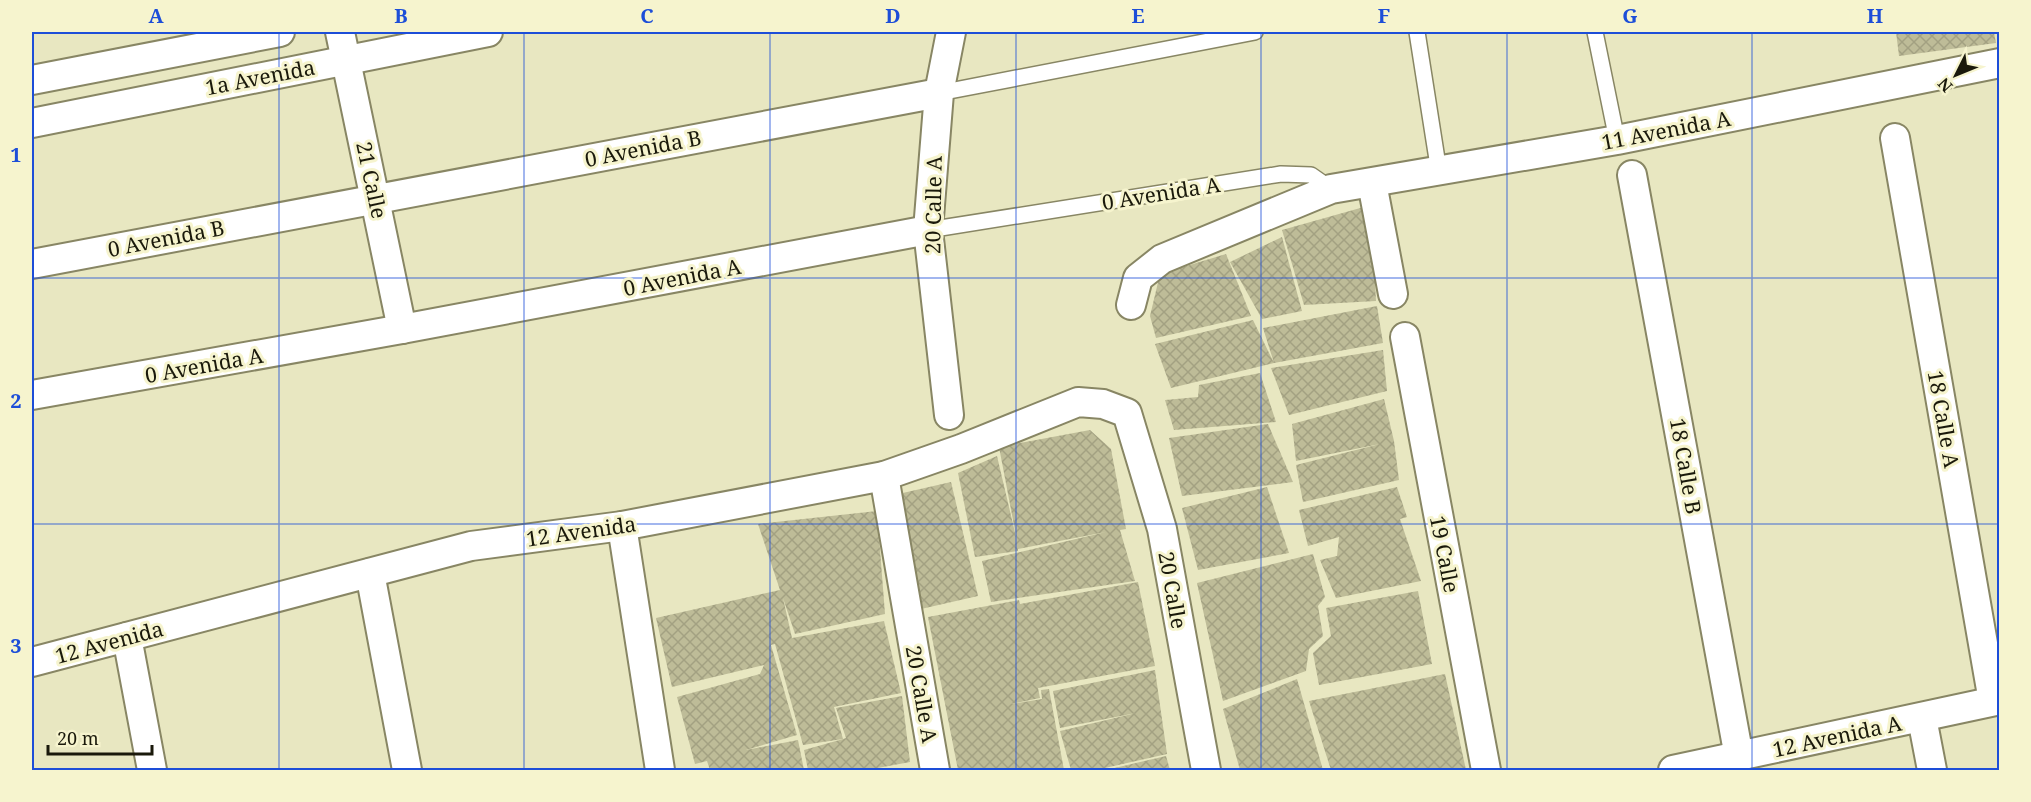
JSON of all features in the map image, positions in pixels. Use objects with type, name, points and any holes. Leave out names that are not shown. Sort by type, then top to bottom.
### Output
[{"type":"street","name":"1a Avenida","points":[[32,80],[280,32]]},
{"type":"street","name":"21 Calle","points":[[340,32],[402,330]]},
{"type":"street","name":"1a Avenida","points":[[32,123],[488,32]]},
{"type":"street","name":"20 Calle A","points":[[949,416],[928,230],[939,93],[951,32]]},
{"type":"street","name":"11 Avenida A","points":[[1331,189],[1617,140],[2000,63]]},
{"type":"street","name":"0 Avenida B","points":[[32,264],[939,93]]},
{"type":"street","name":"18 Calle A","points":[[1895,138],[1996,700]]},
{"type":"street","name":"18 Calle B","points":[[1632,175],[1739,757]]},
{"type":"street","points":[[1372,183],[1393,294]]},
{"type":"street","points":[[1131,305],[1137,278],[1162,259],[1331,189]]},
{"type":"street","name":"0 Avenida A","points":[[32,395],[402,330],[928,230]]},
{"type":"street","name":"19 Calle","points":[[1405,337],[1486,771]]},
{"type":"street","name":"12 Avenida","points":[[32,662],[471,546],[622,525],[884,476],[961,449],[1077,402],[1103,404],[1127,412]]},
{"type":"street","name":"20 Calle","points":[[1127,412],[1162,529],[1206,771]]},
{"type":"street","name":"20 Calle A","points":[[884,476],[935,771]]},
{"type":"street","points":[[622,525],[660,771]]},
{"type":"street","points":[[370,573],[407,771]]},
{"type":"street","points":[[127,637],[152,771]]},
{"type":"street","name":"12 Avenida A","points":[[1673,771],[1996,700]]},
{"type":"street","points":[[1922,718],[1932,771]]},
{"type":"lane","name":"0 Avenida B","points":[[939,93],[1255,32]]},
{"type":"lane","points":[[1417,32],[1439,172]]},
{"type":"lane","points":[[1595,32],[1617,140]]},
{"type":"lane","name":"0 Avenida A","points":[[928,230],[1281,174],[1311,175],[1331,189]]},
{"type":"building","points":[[1896,32],[1994,32],[1996,43],[1899,56]]},
{"type":"building","points":[[1371,205],[1376,301],[1304,305],[1282,230]]},
{"type":"building","points":[[1282,237],[1302,311],[1262,319],[1230,262]]},
{"type":"building","points":[[1226,254],[1251,316],[1156,338],[1150,316],[1160,274]]},
{"type":"building","points":[[1377,306],[1383,343],[1274,363],[1263,328]]},
{"type":"building","points":[[1253,320],[1274,363],[1171,388],[1155,344]]},
{"type":"building","points":[[1383,350],[1387,391],[1289,415],[1271,368]]},
{"type":"building","points":[[1260,373],[1276,422],[1174,430],[1165,400],[1198,397],[1199,385]]},
{"type":"building","points":[[1384,399],[1394,441],[1399,480],[1303,502],[1296,465],[1380,444],[1296,461],[1292,424]]},
{"type":"building","points":[[1268,424],[1293,482],[1182,496],[1169,438]]},
{"type":"building","points":[[1090,430],[1111,449],[1126,529],[1120,530],[1135,581],[991,602],[982,561],[1106,532],[1018,549],[1018,551],[975,557],[958,473],[997,456],[1017,541],[999,447]]},
{"type":"building","points":[[951,482],[978,596],[921,609],[894,495]]},
{"type":"building","points":[[1267,487],[1289,553],[1198,570],[1182,508]]},
{"type":"building","points":[[1397,487],[1407,517],[1400,519],[1421,581],[1336,598],[1320,560],[1337,556],[1339,537],[1308,546],[1299,510]]},
{"type":"building","points":[[877,511],[885,614],[795,634],[783,598],[792,638],[884,621],[901,693],[834,707],[843,739],[803,745],[775,644],[771,645],[797,735],[746,750],[798,740],[804,770],[710,770],[707,761],[695,764],[677,697],[760,674],[764,665],[672,687],[656,618],[780,590],[758,524]]},
{"type":"building","points":[[1313,554],[1325,597],[1318,606],[1323,636],[1309,649],[1306,671],[1223,701],[1197,583]]},
{"type":"building","points":[[1138,582],[1155,666],[1038,688],[1040,698],[1011,704],[1042,699],[1041,690],[1049,689],[1064,770],[958,770],[928,617],[1019,600],[1020,604]]},
{"type":"building","points":[[1418,591],[1432,664],[1319,685],[1313,653],[1331,636],[1326,608]]},
{"type":"building","points":[[1155,670],[1167,754],[1096,770],[1071,770],[1060,731],[1136,713],[1060,728],[1053,691]]},
{"type":"building","points":[[1445,674],[1466,770],[1331,770],[1309,701]]},
{"type":"building","points":[[1297,679],[1323,770],[1240,770],[1223,709]]},
{"type":"building","points":[[902,696],[910,762],[867,770],[808,770],[804,750],[846,738],[836,708]]},
{"type":"building","points":[[1166,756],[1170,770],[1106,770]]}]
